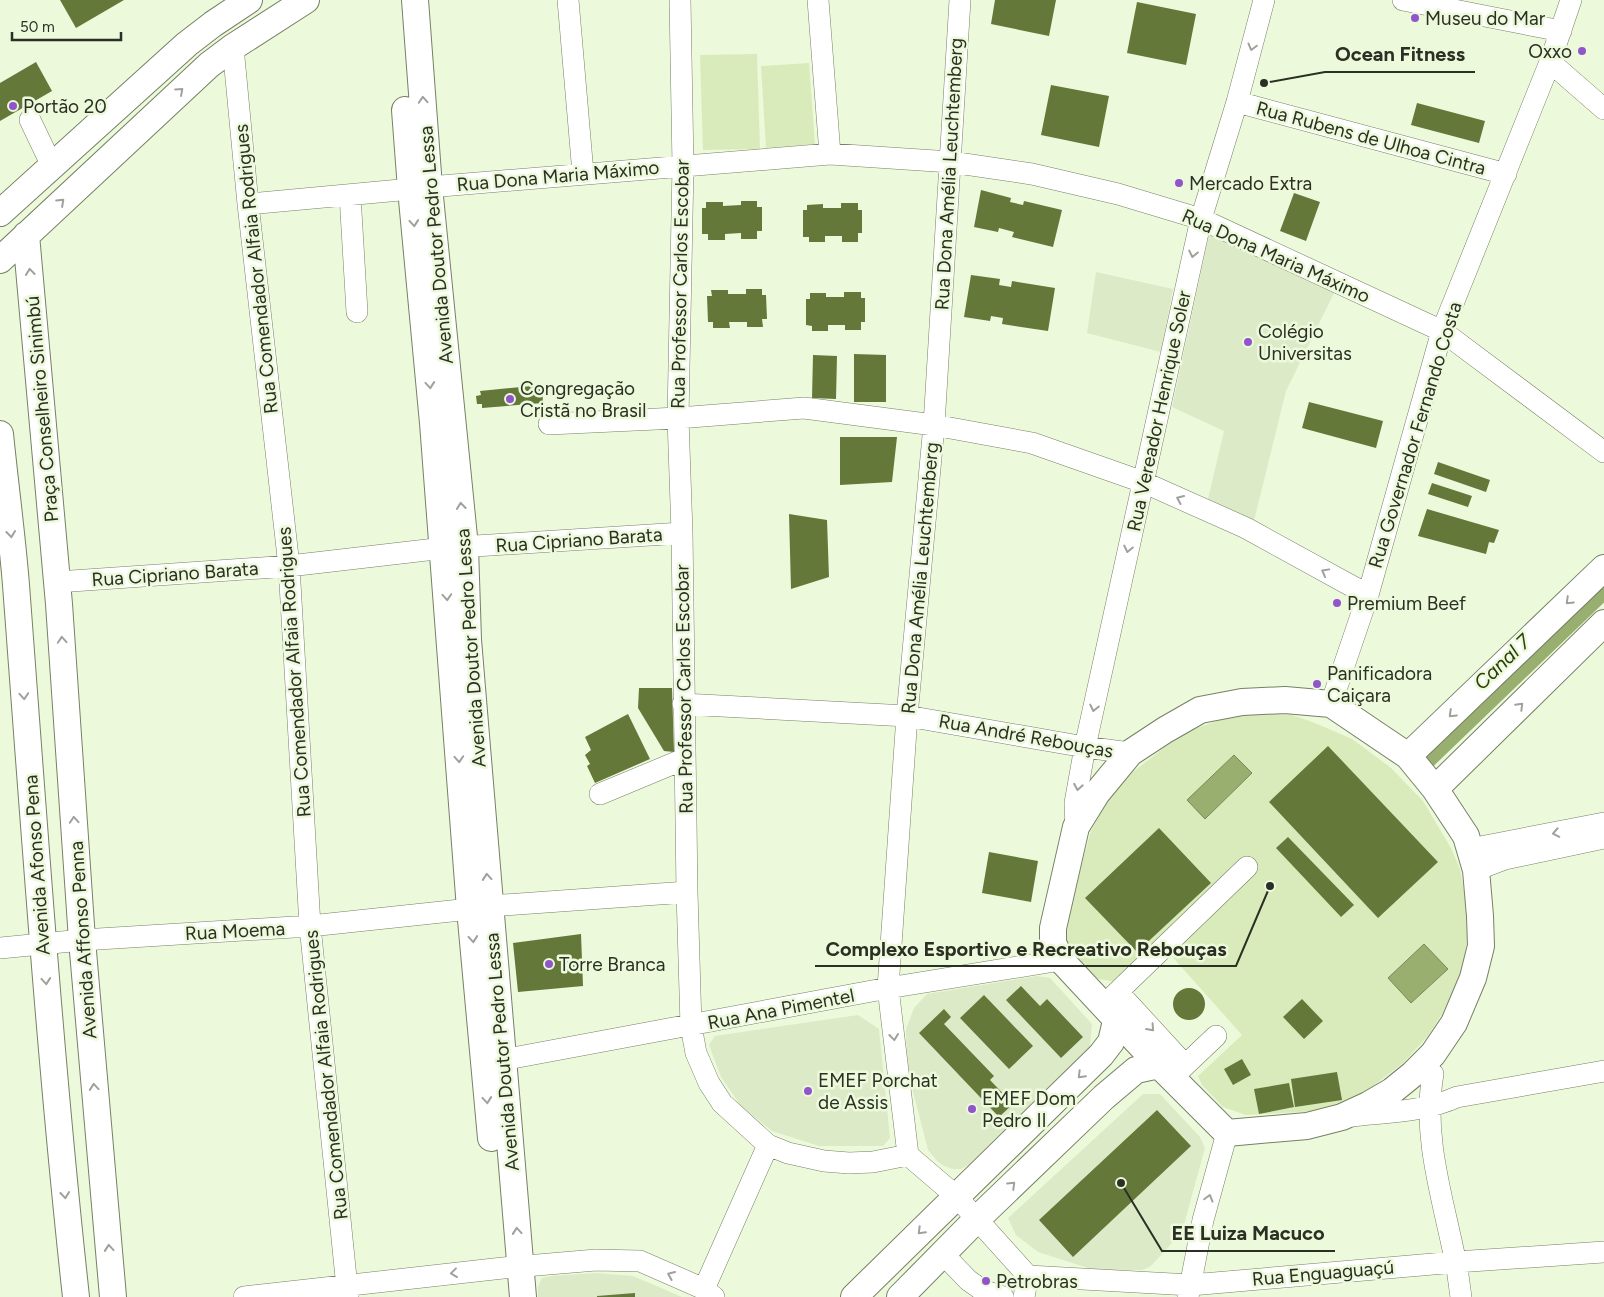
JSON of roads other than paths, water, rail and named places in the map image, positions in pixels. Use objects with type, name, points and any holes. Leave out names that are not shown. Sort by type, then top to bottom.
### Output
[{"type":"main road","points":[[0,213],[187,44],[212,24],[248,0]]},
{"type":"main road","points":[[0,260],[209,65],[233,47],[306,0]]},
{"type":"main road","name":"Avenida Doutor Pedro Lessa","points":[[398,0],[420,188],[454,548],[480,908],[511,1267],[523,1297]]},
{"type":"main road","name":"Avenida Doutor Pedro Lessa","points":[[415,0],[420,188]]},
{"type":"main road","name":"Praça Conselheiro Sinimbú","points":[[26,235],[57,582]]},
{"type":"main road","name":"Avenida Afonso Pena","points":[[0,434],[8,587],[43,943],[61,1164],[76,1297]]},
{"type":"main road","points":[[1408,756],[1604,568]]},
{"type":"main road","name":"Avenida Affonso Penna","points":[[57,582],[82,940],[113,1297]]},
{"type":"main road","points":[[1435,789],[1604,623]]},
{"type":"main road","points":[[1285,700],[1331,704],[1408,756],[1435,789],[1466,836],[1473,860],[1480,916],[1480,946],[1473,978],[1454,1023],[1434,1089],[1413,1074],[1392,1091],[1368,1106],[1342,1116],[1307,1126],[1227,1134],[1172,1070],[1112,1006],[1061,960],[1053,943],[1053,928],[1076,827],[1097,792],[1130,754],[1165,730],[1200,710],[1242,702],[1285,700]]},
{"type":"main road","name":"Avenida Doutor Pedro Lessa","points":[[480,908],[502,1060],[511,1267],[505,1297]]},
{"type":"main road","points":[[854,1297],[1101,1055],[1111,1042],[1112,1006]]},
{"type":"main road","points":[[1101,1055],[1125,1081]]},
{"type":"main road","points":[[900,1297],[1074,1125],[1136,1070],[1172,1070]]},
{"type":"main road","points":[[61,1164],[81,1161],[91,1164],[102,1173]]},
{"type":"street","points":[[72,148],[85,126],[112,96],[218,13],[238,0]]},
{"type":"street","points":[[568,0],[583,173]]},
{"type":"street","name":"Rua Professor Carlos Escobar","points":[[680,0],[683,166],[678,418],[682,533],[687,892],[691,1026],[696,1053],[709,1083],[722,1103],[768,1145],[808,1158],[840,1162],[873,1162],[908,1156]]},
{"type":"street","points":[[818,0],[830,154]]},
{"type":"street","name":"Rua Dona Amélia Leuchtemberg","points":[[908,1156],[888,988],[907,716],[934,425],[960,0]]},
{"type":"street","name":"Rua Vereador Henrique Soler","points":[[1076,827],[1075,802],[1085,747],[1200,219],[1237,102],[1264,0]]},
{"type":"street","points":[[1403,0],[1562,31]]},
{"type":"street","name":"Rua Governador Fernando Costa","points":[[1331,704],[1368,596],[1442,331],[1550,62],[1571,0]]},
{"type":"street","name":"Rua Comendador Alfaia Rodrigues","points":[[233,47],[248,204],[288,566],[310,926],[348,1292]]},
{"type":"street","points":[[1550,62],[1604,108]]},
{"type":"street","name":"Rua Rubens de Ulhoa Cintra","points":[[1237,102],[1506,174]]},
{"type":"street","points":[[30,120],[52,166]]},
{"type":"street","name":"Rua Dona Maria Máximo","points":[[248,204],[583,173],[830,154],[951,162],[1032,174],[1118,194],[1200,219],[1442,331],[1604,452]]},
{"type":"street","points":[[350,195],[357,312]]},
{"type":"street","points":[[549,424],[678,418],[804,408],[934,425],[1032,443],[1143,482],[1246,528],[1368,596]]},
{"type":"street","name":"Rua Cipriano Barata","points":[[57,582],[288,566],[454,548],[682,533]]},
{"type":"street","name":"Rua André Rebouças","points":[[683,704],[907,716],[1130,754]]},
{"type":"street","points":[[600,794],[684,759]]},
{"type":"street","points":[[1473,860],[1505,859],[1602,833]]},
{"type":"street","points":[[1112,1006],[1247,866]]},
{"type":"street","name":"Rua Moema","points":[[0,948],[82,940],[310,926],[480,908],[687,892]]},
{"type":"street","name":"Rua Ana Pimentel","points":[[502,1060],[888,988],[1061,960]]},
{"type":"street","points":[[1172,1070],[1216,1036]]},
{"type":"street","points":[[1342,1116],[1434,1089],[1604,1071]]},
{"type":"street","points":[[1434,1089],[1434,1162],[1456,1262],[1460,1297]]},
{"type":"street","points":[[1190,1291],[1203,1220],[1227,1134]]},
{"type":"street","points":[[244,1297],[348,1292],[511,1267],[596,1260],[640,1261],[709,1293],[768,1145]]},
{"type":"street","points":[[908,1156],[956,1196],[1028,1276],[1024,1297]]},
{"type":"street","name":"Rua Enguaguaçú","points":[[1028,1276],[1190,1291],[1456,1262],[1604,1252]]},
{"type":"street","points":[[943,1254],[968,1280],[982,1290],[1003,1297]]},
{"type":"waterway","name":"Canal 7","points":[[1429,760],[1604,592]]},
{"type":"place","name":"Museu do Mar","points":[[1415,18]]},
{"type":"place","name":"Oxxo","points":[[1582,51]]},
{"type":"place","name":"Ocean Fitness","points":[[1264,83]]},
{"type":"place","name":"Portão 20","points":[[13,106]]},
{"type":"place","name":"Mercado Extra","points":[[1179,183]]},
{"type":"place","name":"Colégio Universitas","points":[[1248,342]]},
{"type":"place","name":"Congregação Cristã no Brasil","points":[[510,399]]},
{"type":"place","name":"Premium Beef","points":[[1337,603]]},
{"type":"place","name":"Panificadora Caiçara","points":[[1317,684]]},
{"type":"place","name":"Complexo Esportivo e Recreativo Rebouças","points":[[1270,886]]},
{"type":"place","name":"Torre Branca","points":[[549,964]]},
{"type":"place","name":"EMEF Porchat de Assis","points":[[808,1091]]},
{"type":"place","name":"EMEF Dom Pedro II","points":[[972,1109]]},
{"type":"place","name":"EE Luiza Macuco","points":[[1121,1183]]},
{"type":"place","name":"Petrobras","points":[[986,1281]]}]
